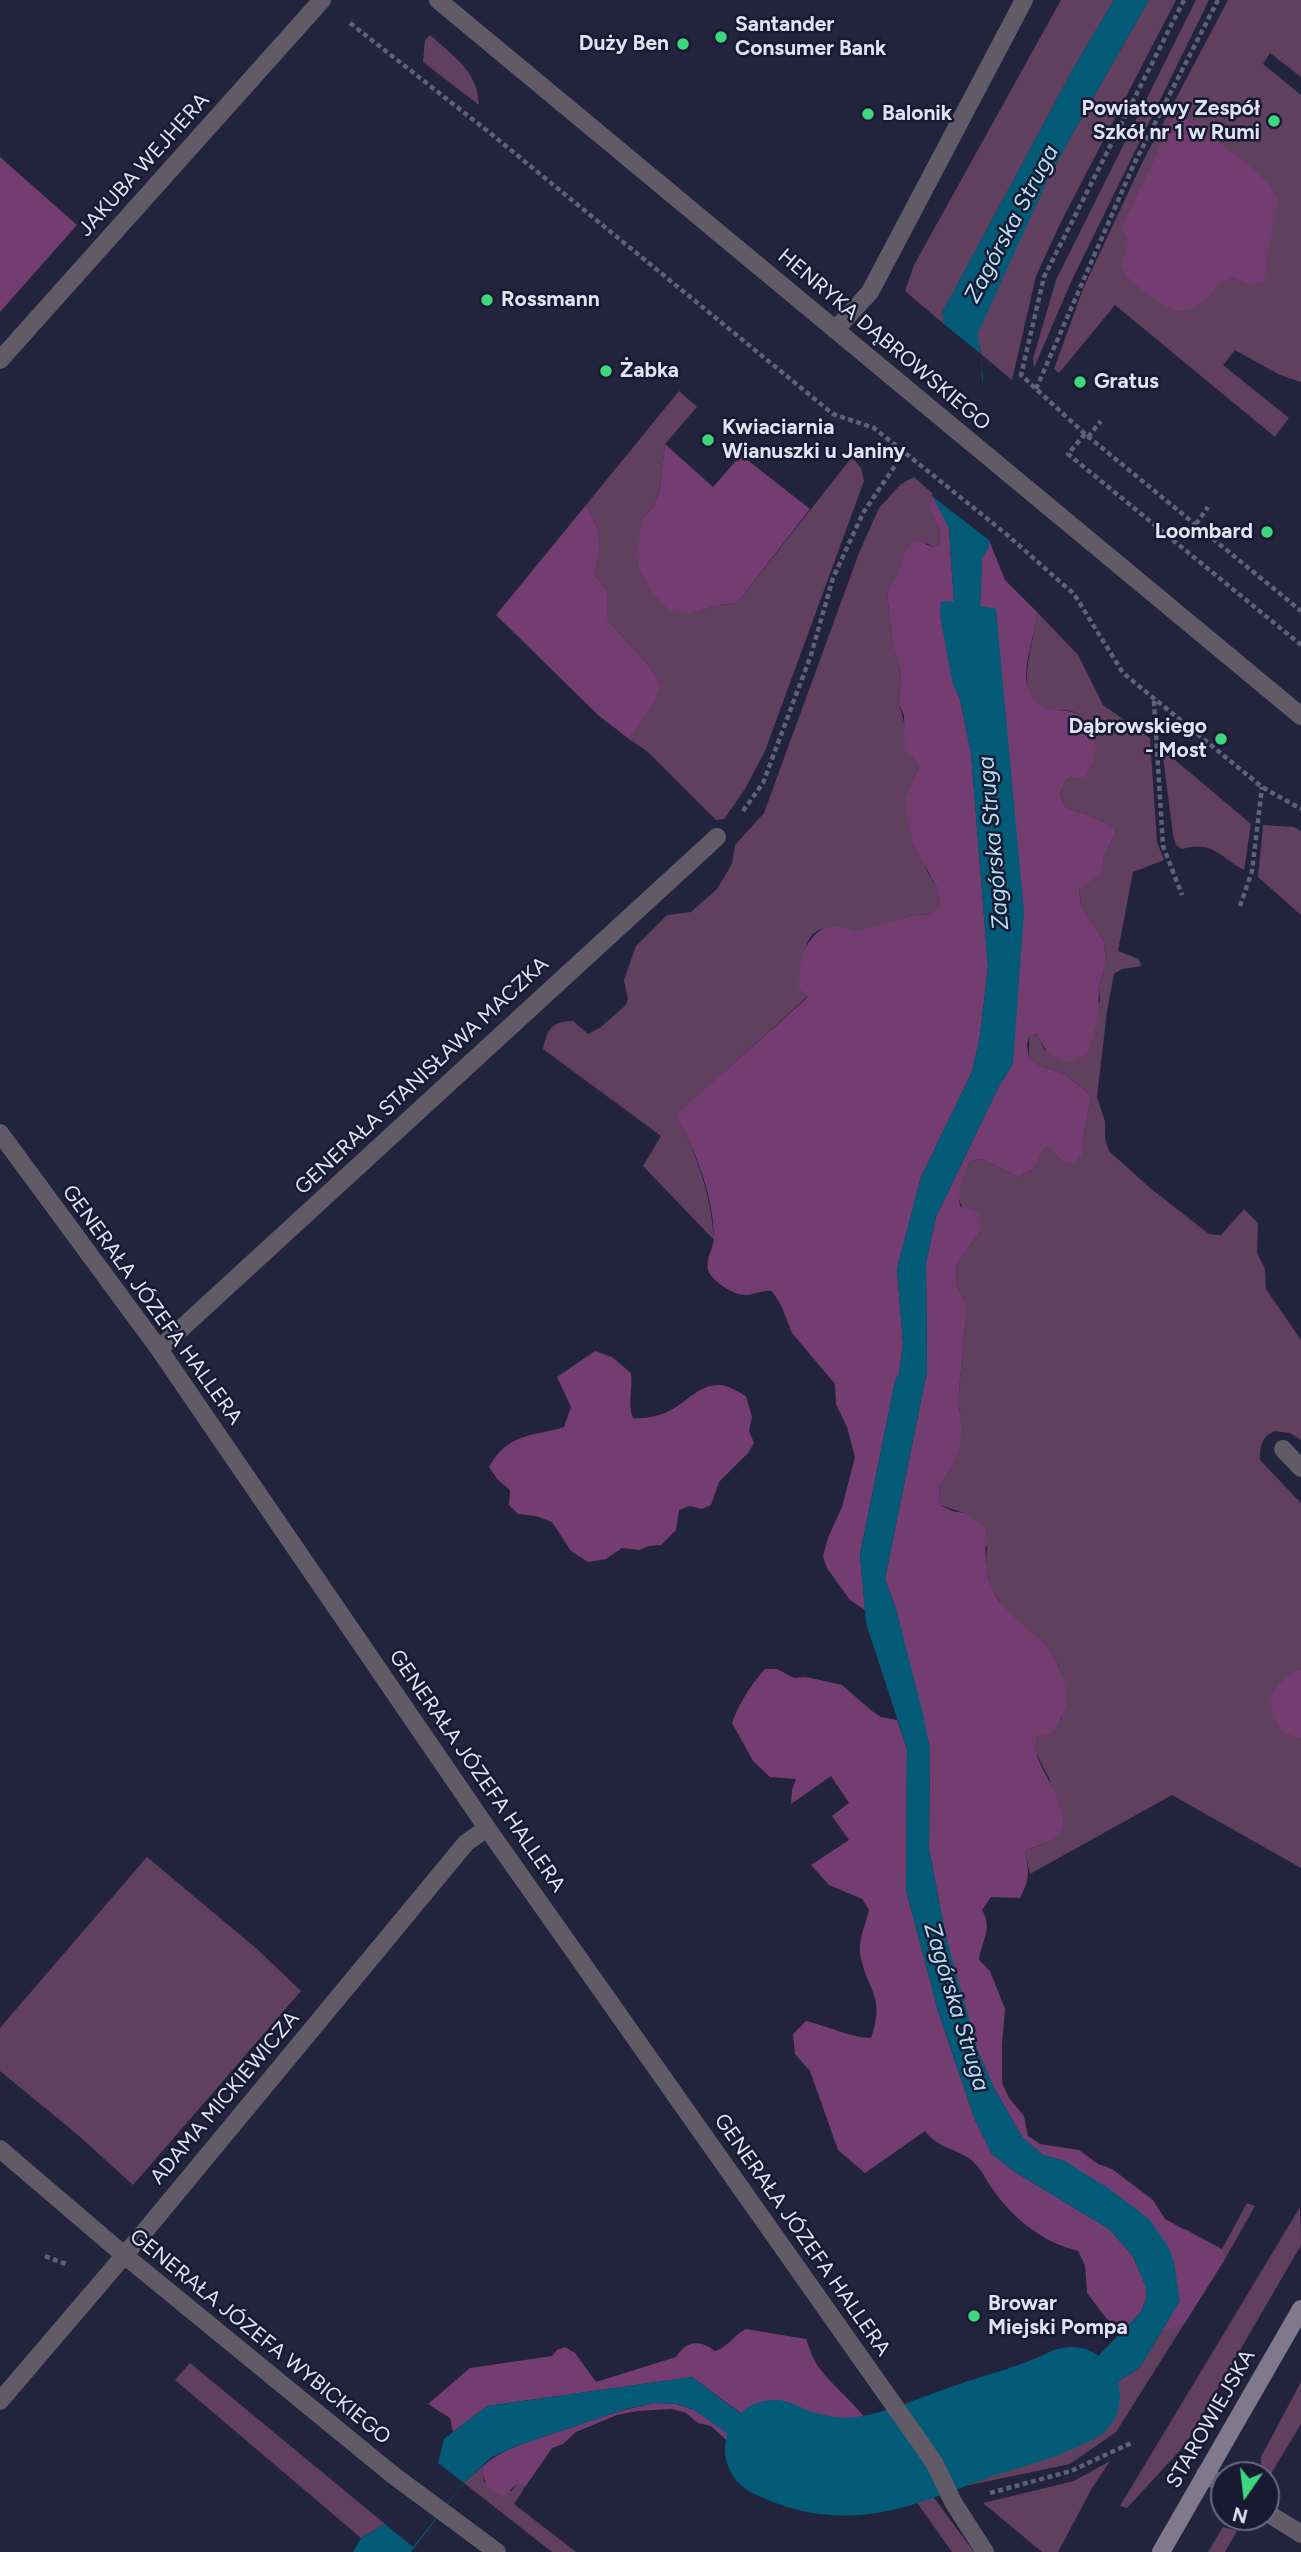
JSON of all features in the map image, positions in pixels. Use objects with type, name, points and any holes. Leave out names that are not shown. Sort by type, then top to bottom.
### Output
[{"type":"main road","name":"STAROWIEJSKA","points":[[1161,2552],[1301,2309]]},
{"type":"street","name":"JAKUBA WEJHERA","points":[[0,360],[322,0]]},
{"type":"street","name":"HENRYKA DĄBROWSKIEGO","points":[[438,0],[1301,716]]},
{"type":"street","points":[[835,330],[870,292],[1024,0]]},
{"type":"street","name":"GENERAŁA STANISŁAWA MACZKA","points":[[159,1349],[717,836]]},
{"type":"street","name":"GENERAŁA JÓZEFA HALLERA","points":[[0,1133],[159,1349],[487,1828],[915,2435],[935,2464],[953,2502],[985,2552]]},
{"type":"street","points":[[1283,1449],[1301,1468]]},
{"type":"street","name":"ADAMA MICKIEWICZA","points":[[0,2401],[466,1843],[487,1828]]},
{"type":"street","name":"GENERAŁA JÓZEFA WYBICKIEGO","points":[[0,2149],[124,2255],[393,2475],[497,2552]]},
{"type":"street","points":[[1205,2474],[1210,2477]]},
{"type":"street","points":[[1280,2521],[1301,2535]]},
{"type":"path","points":[[322,0],[833,414],[874,428],[905,451],[1074,594],[1123,673],[1262,787],[1301,809]]},
{"type":"path","points":[[1184,0],[1044,277],[1021,375],[1086,435],[1301,611]]},
{"type":"path","points":[[1036,389],[1134,164],[1218,0]]},
{"type":"path","points":[[1101,421],[1068,454],[1301,645]]},
{"type":"path","points":[[717,836],[741,814],[762,783],[811,655],[832,578],[863,513],[905,451]]},
{"type":"path","points":[[1196,524],[1208,508]]},
{"type":"path","points":[[1154,700],[1163,846],[1182,895]]},
{"type":"path","points":[[1240,906],[1252,871],[1262,787]]},
{"type":"path","points":[[953,2502],[1072,2471],[1130,2443]]},
{"type":"shaded area","points":[[1061,0],[1114,0],[1073,69],[942,313],[945,325],[905,291],[914,265]]},
{"type":"shaded area","points":[[1149,0],[1176,0],[1061,222],[1036,276],[1012,380],[981,354],[977,333],[1047,181]]},
{"type":"shaded area","points":[[1196,0],[1209,0],[1071,282],[1034,368],[1033,359],[1056,280]]},
{"type":"shaded area","points":[[1228,0],[1301,0],[1301,77],[1270,53],[1263,64],[1301,95],[1301,382],[1280,375],[1235,350],[1223,365],[1289,418],[1275,437],[1115,305],[1059,373],[1054,369],[1083,289],[1142,163]]},
{"type":"shaded area","points":[[430,35],[469,73],[478,93],[479,105],[423,62],[425,40]]},
{"type":"shaded area","points":[[1177,112],[1264,179],[1277,200],[1264,281],[1250,285],[1234,277],[1218,283],[1207,298],[1185,311],[1174,310],[1140,288],[1128,277],[1122,266],[1128,239],[1122,227]]},
{"type":"shaded area","points":[[0,157],[77,225],[0,312]]},
{"type":"shaded area","points":[[679,391],[697,407],[665,444],[660,489],[654,506],[644,517],[691,614],[718,605],[737,603],[852,457],[861,468],[864,481],[765,751],[745,789],[724,819],[716,820],[648,752],[629,739],[661,684],[646,662],[607,620],[607,590],[595,576],[600,546],[597,527],[586,505]]},
{"type":"shaded area","points":[[665,444],[713,487],[741,455],[810,509],[737,603],[718,605],[691,614],[669,610],[653,593],[639,569],[638,542],[644,517],[654,506],[660,489]]},
{"type":"shaded area","points":[[914,477],[932,493],[929,509],[939,526],[940,544],[933,547],[926,543],[901,570],[897,581],[887,593],[893,645],[901,673],[899,704],[913,756],[919,768],[905,797],[927,871],[937,888],[940,904],[930,915],[917,914],[855,933],[839,928],[818,931],[811,937],[805,955],[808,996],[677,1115],[702,1176],[714,1240],[643,1166],[661,1136],[543,1049],[549,1031],[555,1025],[573,1021],[588,1034],[601,1027],[626,1005],[628,999],[624,980],[636,946],[667,915],[691,912],[717,889],[732,864],[735,845],[764,813],[859,553],[879,508],[901,484]]},
{"type":"shaded area","points":[[932,493],[949,528],[954,603],[952,681],[960,699],[971,753],[988,966],[980,1036],[972,1072],[921,1177],[897,1269],[903,1343],[899,1374],[895,1381],[860,1555],[865,1610],[850,1600],[827,1568],[823,1556],[842,1507],[855,1457],[847,1427],[836,1404],[835,1384],[792,1333],[781,1305],[772,1291],[741,1295],[717,1282],[710,1274],[708,1261],[714,1238],[708,1195],[689,1140],[676,1115],[808,997],[799,988],[801,962],[811,939],[819,932],[828,927],[840,927],[855,932],[917,914],[930,915],[940,904],[937,888],[913,843],[908,818],[905,797],[919,768],[913,756],[905,749],[904,716],[899,704],[901,673],[893,645],[887,593],[906,552],[915,540],[933,547],[940,544],[939,526],[929,509]]},
{"type":"shaded area","points":[[586,505],[597,527],[600,546],[595,576],[607,590],[607,620],[646,662],[661,684],[653,704],[629,739],[598,715],[496,615]]},
{"type":"shaded area","points":[[989,540],[1005,580],[1037,612],[1026,674],[1030,693],[1042,707],[1078,714],[1093,737],[1094,757],[1085,777],[1066,780],[1060,793],[1065,807],[1099,819],[1116,831],[1104,857],[1101,874],[1079,889],[1081,906],[1104,942],[1106,963],[1099,986],[1098,1019],[1087,1054],[1069,1062],[1053,1056],[1037,1034],[1029,1036],[1027,1045],[1029,1058],[1039,1065],[1066,1075],[1091,1096],[1083,1152],[1076,1161],[1066,1164],[1046,1146],[1034,1169],[1019,1177],[982,1159],[970,1161],[959,1194],[960,1206],[979,1213],[981,1230],[956,1266],[957,1286],[967,1305],[958,1401],[962,1425],[959,1448],[951,1469],[939,1486],[940,1505],[964,1513],[985,1528],[986,1565],[995,1595],[1051,1652],[1067,1692],[1063,1713],[1052,1733],[1037,1736],[1036,1748],[1060,1805],[1063,1825],[1052,1839],[1025,1851],[1028,1875],[1020,1898],[991,1897],[982,1910],[987,1928],[979,1960],[990,1971],[1005,2009],[1002,2083],[1009,2098],[1024,2116],[1028,2136],[1040,2144],[1079,2150],[1098,2164],[1112,2169],[1153,2200],[1165,2219],[1222,2250],[1225,2259],[1184,2324],[1162,2331],[1180,2301],[1065,2161],[1043,2155],[1022,2137],[993,2086],[978,2051],[946,1937],[929,1849],[930,1749],[896,1609],[885,1579],[927,1371],[926,1263],[936,1217],[999,1086],[1013,1064],[980,606],[982,559]]},
{"type":"shaded area","points":[[1037,612],[1078,655],[1103,705],[1150,738],[1157,842],[1164,860],[1133,872],[1118,951],[1139,959],[1141,966],[1122,969],[1114,974],[1107,1011],[1097,1097],[1105,1122],[1105,1138],[1109,1151],[1150,1188],[1209,1234],[1221,1235],[1244,1209],[1258,1223],[1257,1253],[1265,1269],[1266,1289],[1301,1340],[1301,1440],[1290,1433],[1274,1431],[1262,1443],[1260,1460],[1301,1503],[1301,1868],[1172,1795],[1030,1874],[1025,1851],[1045,1843],[1050,1780],[1035,1751],[1037,1736],[1061,1719],[1067,1698],[1058,1665],[1044,1643],[1007,1612],[991,1588],[986,1569],[987,1547],[964,1513],[940,1505],[939,1486],[951,1469],[962,1425],[958,1401],[967,1305],[957,1286],[956,1266],[981,1230],[961,1205],[960,1183],[970,1161],[982,1159],[1019,1177],[1034,1169],[1046,1146],[1066,1164],[1083,1152],[1091,1096],[1066,1075],[1039,1065],[1029,1058],[1029,1036],[1037,1034],[1045,1051],[1100,1002],[1099,986],[1106,963],[1104,942],[1081,906],[1079,888],[1101,874],[1104,857],[1116,831],[1099,819],[1065,807],[1060,793],[1066,780],[1072,777],[1087,723],[1074,712],[1041,707],[1033,700],[1028,689],[1028,663]]},
{"type":"shaded area","points":[[1162,749],[1251,824],[1244,870],[1208,848],[1182,849],[1176,845]]},
{"type":"shaded area","points":[[1263,825],[1294,827],[1301,831],[1301,915],[1258,877]]},
{"type":"shaded area","points":[[595,1351],[612,1357],[631,1373],[630,1407],[633,1418],[663,1414],[706,1387],[723,1385],[746,1396],[752,1417],[749,1431],[754,1443],[748,1453],[719,1482],[711,1505],[702,1509],[690,1506],[679,1510],[676,1530],[661,1545],[639,1550],[622,1548],[606,1559],[588,1562],[571,1551],[552,1522],[536,1516],[518,1514],[509,1505],[510,1490],[498,1480],[489,1467],[496,1456],[512,1442],[564,1427],[571,1407],[557,1377]]},
{"type":"shaded area","points":[[765,1669],[777,1669],[794,1678],[806,1677],[842,1685],[881,1717],[897,1720],[907,1749],[906,1890],[938,2011],[975,2120],[992,2154],[1015,2172],[1109,2229],[1133,2256],[1146,2287],[1146,2299],[1141,2312],[1122,2332],[1106,2318],[1087,2293],[1085,2265],[1078,2251],[1051,2241],[1017,2217],[997,2196],[979,2168],[964,2155],[940,2144],[925,2131],[865,2173],[838,2150],[810,2071],[795,2054],[793,2034],[806,2021],[854,2036],[871,2038],[877,2012],[876,2003],[860,1954],[861,1938],[869,1910],[862,1899],[829,1885],[811,1865],[849,1840],[832,1816],[849,1803],[831,1776],[791,1804],[796,1779],[770,1777],[753,1761],[732,1723],[746,1694]]},
{"type":"shaded area","points":[[1301,1670],[1301,1737],[1298,1737],[1282,1732],[1274,1718],[1270,1700],[1282,1681]]},
{"type":"shaded area","points":[[147,1857],[257,1949],[301,1991],[133,2185],[78,2135],[0,2071],[0,2028]]},
{"type":"shaded area","points":[[1247,2203],[1255,2206],[1225,2259],[1116,2432],[1070,2464],[970,2485],[955,2457],[972,2445],[1012,2433],[1103,2392],[1140,2367],[1180,2301],[1185,2229],[1222,2249]]},
{"type":"shaded area","points":[[1300,2207],[1301,2245],[1185,2445],[1127,2508],[1120,2506]]},
{"type":"shaded area","points":[[746,2329],[806,2339],[817,2365],[861,2413],[875,2435],[880,2449],[843,2455],[797,2444],[760,2425],[692,2377],[487,2406],[453,2432],[450,2418],[428,2404],[470,2368],[552,2356],[565,2347],[575,2353],[596,2382],[676,2357],[689,2345],[698,2343],[715,2351]]},
{"type":"shaded area","points":[[190,2363],[385,2524],[361,2538],[175,2380]]},
{"type":"shaded area","points":[[1301,2382],[1301,2424],[1279,2461],[1261,2461]]},
{"type":"shaded area","points":[[655,2403],[676,2404],[694,2410],[813,2480],[873,2480],[859,2493],[830,2507],[770,2498],[751,2479],[753,2465],[711,2426],[698,2423],[686,2413],[672,2409],[617,2415],[576,2432],[563,2444],[552,2448],[525,2487],[517,2484],[503,2496],[493,2491],[485,2482],[482,2467],[509,2449],[608,2415]]},
{"type":"shaded area","points":[[1110,2461],[1092,2488],[1058,2552],[1042,2552],[983,2503],[1074,2481]]},
{"type":"shaded area","points":[[482,2467],[484,2482],[511,2491],[517,2484],[525,2487],[514,2504],[576,2552],[552,2552],[464,2483]]},
{"type":"shaded area","points":[[915,2472],[974,2552],[952,2552],[898,2479]]},
{"type":"shaded area","points":[[1221,2531],[1237,2531],[1225,2552],[1208,2552]]},
{"type":"water","points":[[1114,0],[1149,0],[1047,181],[978,333],[983,377],[974,435],[984,443],[989,540],[982,559],[980,606],[996,609],[1024,912],[1013,1064],[999,1086],[936,1217],[926,1263],[927,1371],[885,1579],[896,1609],[930,1749],[929,1849],[946,1937],[978,2051],[993,2086],[1022,2137],[1043,2155],[1065,2161],[1108,2188],[1149,2219],[1168,2246],[1174,2262],[1180,2301],[1140,2367],[1103,2392],[1012,2433],[972,2445],[955,2457],[935,2428],[971,2415],[998,2411],[1065,2390],[1141,2312],[1146,2299],[1146,2287],[1133,2256],[1109,2229],[1015,2172],[992,2154],[975,2120],[938,2011],[906,1890],[907,1749],[866,1623],[860,1555],[895,1381],[899,1374],[903,1343],[897,1269],[921,1177],[972,1072],[980,1036],[988,967],[971,753],[960,699],[952,681],[940,615],[941,601],[954,602],[949,528],[932,496],[954,366],[942,313],[1073,69]]},
{"type":"water","points":[[692,2377],[737,2411],[786,2439],[812,2449],[839,2453],[866,2451],[894,2442],[915,2472],[898,2479],[813,2480],[783,2471],[694,2410],[677,2404],[655,2403],[626,2409],[516,2446],[492,2457],[464,2483],[411,2552],[353,2552],[361,2538],[385,2524],[438,2463],[444,2439],[487,2406]]},
{"type":"pier","points":[[945,325],[981,354],[983,401],[978,434],[985,440],[989,540],[932,496],[936,450],[950,366],[944,338]]},
{"type":"pier","points":[[438,2463],[464,2483],[413,2547],[385,2524]]},
{"type":"waterway","name":"Zagórska Struga","points":[[774,2449],[800,2460],[825,2465],[848,2467],[871,2464],[916,2452],[1071,2396]]},
{"type":"place","name":"Santander Consumer Bank","points":[[721,37]]},
{"type":"place","name":"Duży Ben","points":[[683,44]]},
{"type":"place","name":"Balonik","points":[[868,114]]},
{"type":"place","name":"Powiatowy Zespół Szkół nr 1 w Rumi","points":[[1274,121]]},
{"type":"place","name":"Rossmann","points":[[487,300]]},
{"type":"place","name":"Żabka","points":[[606,371]]},
{"type":"place","name":"Gratus","points":[[1080,382]]},
{"type":"place","name":"Kwiaciarnia Wianuszki u Janiny","points":[[708,440]]},
{"type":"place","name":"Loombard","points":[[1267,532]]},
{"type":"place","name":"Dąbrowskiego - Most","points":[[1221,739]]},
{"type":"place","name":"Browar Miejski Pompa","points":[[974,2316]]}]
